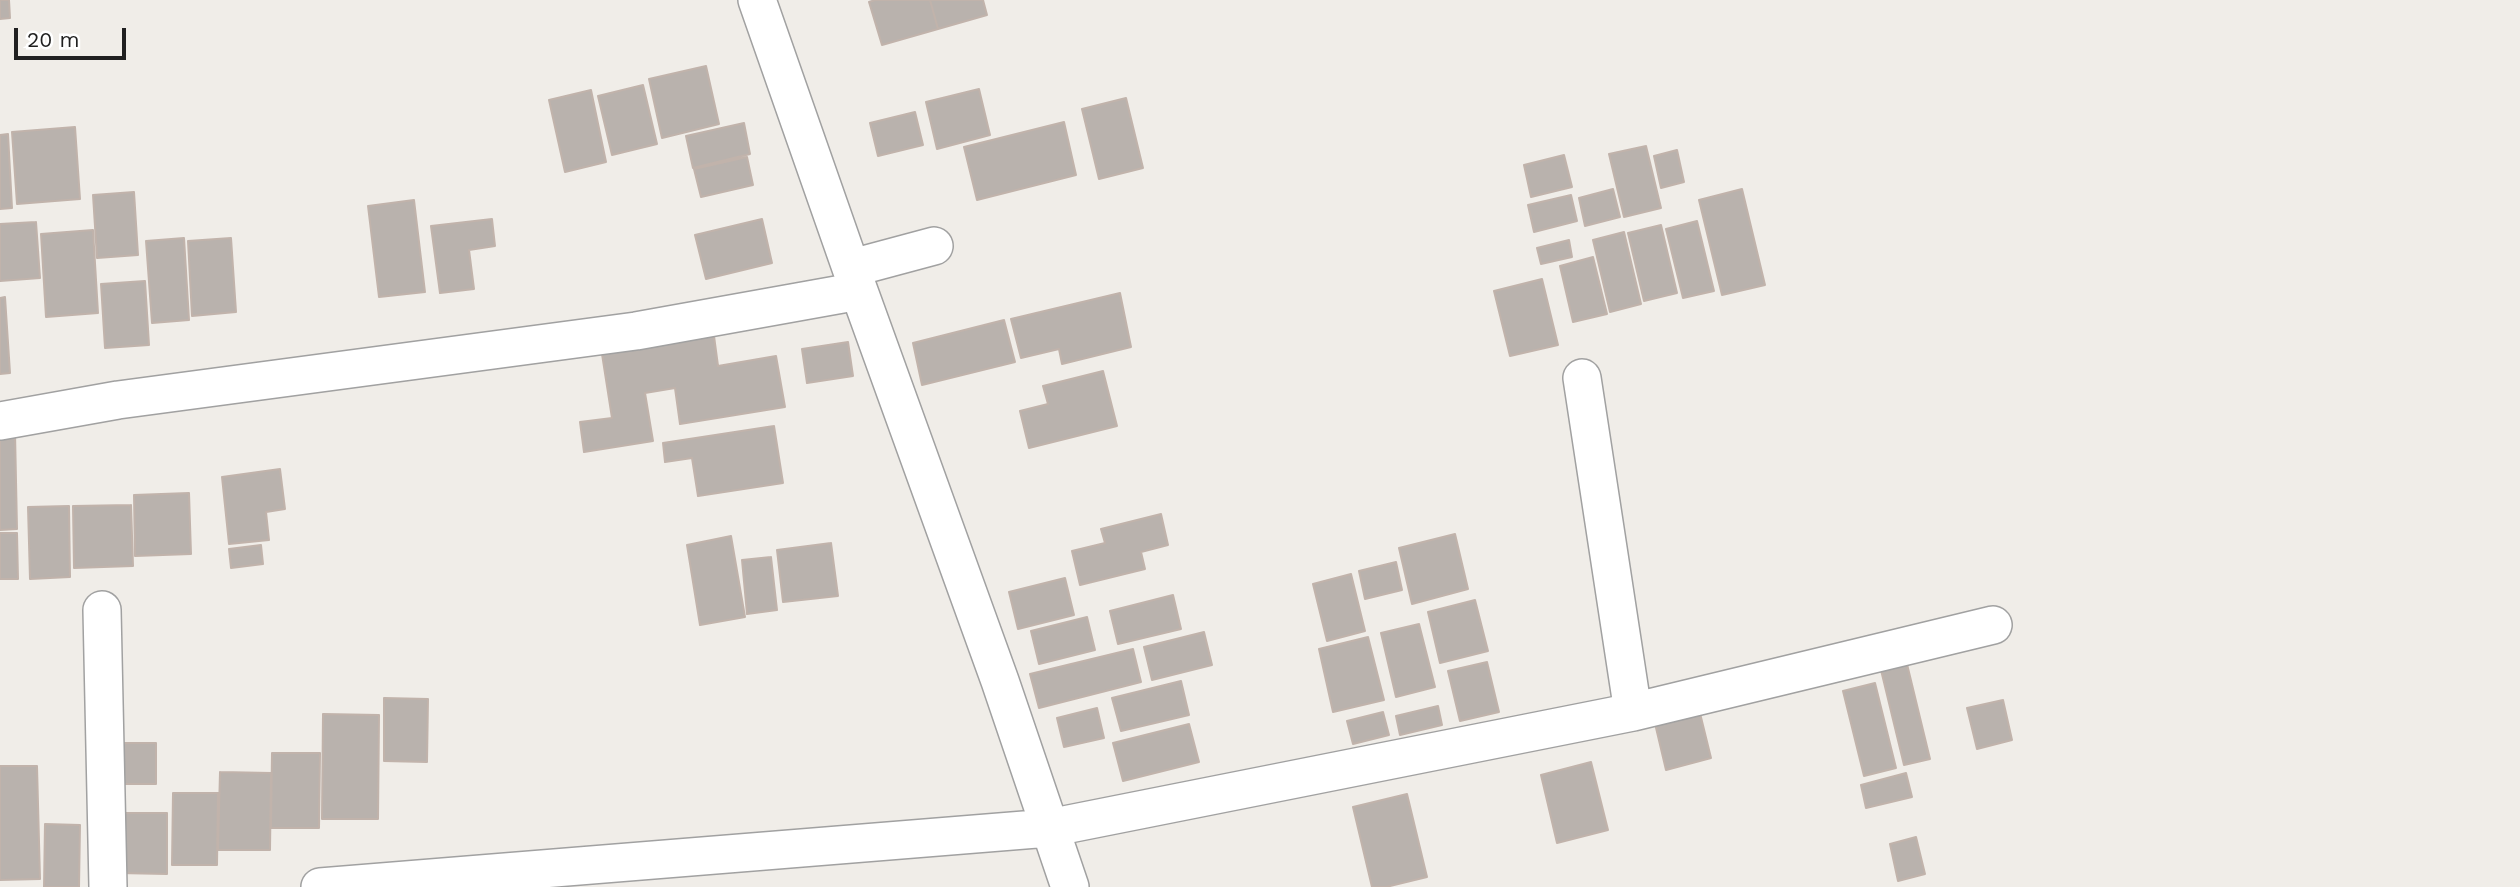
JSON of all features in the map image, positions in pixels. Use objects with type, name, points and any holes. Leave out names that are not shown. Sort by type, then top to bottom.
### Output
[{"type":"street","points":[[757,0],[1000,681],[1070,887]]},
{"type":"street","points":[[0,421],[118,400],[636,331],[855,279],[934,246]]},
{"type":"street","points":[[1582,378],[1633,712]]},
{"type":"street","points":[[102,610],[108,887]]},
{"type":"street","points":[[320,887],[1049,828],[1633,712],[1993,625]]},
{"type":"building","points":[[0,0],[9,0],[10,18],[0,19]]},
{"type":"building","points":[[930,0],[938,29],[882,45],[869,2]]},
{"type":"building","points":[[930,0],[983,0],[987,15],[938,29]]},
{"type":"building","points":[[706,66],[719,124],[662,138],[649,79]]},
{"type":"building","points":[[643,85],[657,144],[612,155],[598,96]]},
{"type":"building","points":[[979,89],[990,135],[937,149],[926,102]]},
{"type":"building","points":[[591,90],[606,162],[565,172],[549,100]]},
{"type":"building","points":[[1126,98],[1143,168],[1099,179],[1082,109]]},
{"type":"building","points":[[915,112],[923,145],[878,156],[870,123]]},
{"type":"building","points":[[1064,122],[1076,175],[977,200],[964,147]]},
{"type":"building","points":[[744,123],[750,154],[693,168],[686,136]]},
{"type":"building","points":[[75,127],[80,199],[17,204],[12,132]]},
{"type":"building","points":[[8,134],[12,208],[0,209],[0,135]]},
{"type":"building","points":[[1646,146],[1661,208],[1624,217],[1609,154]]},
{"type":"building","points":[[1677,150],[1684,182],[1661,188],[1654,156]]},
{"type":"building","points":[[1564,155],[1572,187],[1531,197],[1524,165]]},
{"type":"building","points":[[747,157],[753,185],[701,197],[694,169]]},
{"type":"building","points":[[1613,189],[1620,217],[1585,226],[1579,198]]},
{"type":"building","points":[[1742,189],[1765,285],[1722,295],[1699,200]]},
{"type":"building","points":[[134,192],[138,255],[97,258],[93,195]]},
{"type":"building","points":[[1571,195],[1577,221],[1534,232],[1528,205]]},
{"type":"building","points":[[414,200],[425,292],[379,297],[368,206]]},
{"type":"building","points":[[492,219],[495,246],[469,250],[474,289],[440,293],[431,226]]},
{"type":"building","points":[[762,219],[772,263],[706,279],[695,235]]},
{"type":"building","points":[[1697,221],[1714,291],[1683,298],[1666,229]]},
{"type":"building","points":[[36,222],[40,278],[0,281],[0,224]]},
{"type":"building","points":[[1661,225],[1677,293],[1644,301],[1628,233]]},
{"type":"building","points":[[93,230],[98,313],[46,317],[41,234]]},
{"type":"building","points":[[1624,232],[1641,304],[1610,312],[1593,240]]},
{"type":"building","points":[[184,238],[189,320],[152,323],[146,241]]},
{"type":"building","points":[[231,238],[236,312],[192,316],[188,241]]},
{"type":"building","points":[[1569,240],[1572,257],[1541,264],[1537,248]]},
{"type":"building","points":[[1593,257],[1607,314],[1573,322],[1560,266]]},
{"type":"building","points":[[1542,279],[1558,345],[1510,356],[1494,291]]},
{"type":"building","points":[[145,281],[149,345],[105,348],[101,284]]},
{"type":"building","points":[[1120,293],[1131,347],[1062,364],[1059,349],[1021,358],[1011,319]]},
{"type":"building","points":[[5,297],[10,373],[0,374],[0,298]]},
{"type":"building","points":[[1004,320],[1015,362],[922,385],[913,343]]},
{"type":"building","points":[[714,336],[718,366],[776,356],[785,407],[680,424],[675,388],[645,393],[653,441],[584,452],[580,422],[612,418],[602,354]]},
{"type":"building","points":[[848,342],[853,376],[807,383],[802,349]]},
{"type":"building","points":[[1103,371],[1117,426],[1029,448],[1020,411],[1048,404],[1043,386]]},
{"type":"building","points":[[774,426],[783,483],[698,496],[692,458],[665,462],[663,443]]},
{"type":"building","points":[[0,432],[15,432],[17,529],[0,530]]},
{"type":"building","points":[[280,469],[285,509],[266,512],[269,540],[229,544],[222,477]]},
{"type":"building","points":[[189,493],[191,554],[135,556],[134,495]]},
{"type":"building","points":[[131,505],[133,566],[74,568],[73,506]]},
{"type":"building","points":[[69,506],[70,577],[30,579],[28,507]]},
{"type":"building","points":[[1161,514],[1168,545],[1141,552],[1145,569],[1080,585],[1072,551],[1105,543],[1101,529]]},
{"type":"building","points":[[0,533],[17,533],[18,579],[0,579]]},
{"type":"building","points":[[1455,534],[1468,589],[1412,604],[1399,548]]},
{"type":"building","points":[[731,536],[745,617],[700,625],[687,545]]},
{"type":"building","points":[[831,543],[838,596],[783,602],[777,550]]},
{"type":"building","points":[[261,545],[263,564],[231,568],[229,549]]},
{"type":"building","points":[[771,557],[777,610],[747,614],[742,560]]},
{"type":"building","points":[[1396,562],[1402,590],[1365,599],[1359,571]]},
{"type":"building","points":[[1351,574],[1365,631],[1327,641],[1313,584]]},
{"type":"building","points":[[1065,578],[1074,615],[1018,629],[1009,592]]},
{"type":"building","points":[[1173,595],[1181,629],[1118,644],[1110,611]]},
{"type":"building","points":[[1475,600],[1488,651],[1440,663],[1428,612]]},
{"type":"building","points":[[1087,617],[1095,650],[1039,664],[1031,631]]},
{"type":"building","points":[[1419,624],[1435,687],[1396,697],[1381,633]]},
{"type":"building","points":[[1204,632],[1212,665],[1152,680],[1144,647]]},
{"type":"building","points":[[1368,637],[1384,700],[1333,712],[1319,649]]},
{"type":"building","points":[[1133,649],[1141,682],[1039,708],[1030,674]]},
{"type":"building","points":[[1487,662],[1499,712],[1460,721],[1448,671]]},
{"type":"building","points":[[1907,664],[1930,759],[1904,765],[1881,670]]},
{"type":"building","points":[[1181,681],[1189,715],[1121,731],[1112,698]]},
{"type":"building","points":[[1875,683],[1896,768],[1864,776],[1843,691]]},
{"type":"building","points":[[384,698],[428,699],[427,762],[384,761]]},
{"type":"building","points":[[2003,700],[2012,740],[1977,749],[1967,708]]},
{"type":"building","points":[[1698,705],[1711,758],[1666,770],[1653,715]]},
{"type":"building","points":[[1438,706],[1442,725],[1400,735],[1396,716]]},
{"type":"building","points":[[1097,708],[1104,738],[1064,747],[1057,718]]},
{"type":"building","points":[[1383,712],[1389,735],[1353,744],[1347,721]]},
{"type":"building","points":[[323,714],[379,715],[378,819],[322,819]]},
{"type":"building","points":[[1189,724],[1199,762],[1123,781],[1113,743]]},
{"type":"building","points":[[116,743],[156,743],[156,784],[115,784]]},
{"type":"building","points":[[272,753],[320,753],[319,828],[271,828]]},
{"type":"building","points":[[1591,762],[1608,830],[1557,843],[1541,775]]},
{"type":"building","points":[[0,766],[37,766],[40,879],[0,880]]},
{"type":"building","points":[[220,772],[271,773],[270,850],[218,850]]},
{"type":"building","points":[[1906,773],[1912,797],[1866,808],[1861,785]]},
{"type":"building","points":[[173,793],[218,793],[217,865],[172,865]]},
{"type":"building","points":[[1407,794],[1427,877],[1386,887],[1372,887],[1353,807]]},
{"type":"building","points":[[119,813],[167,813],[167,874],[118,873]]},
{"type":"building","points":[[45,824],[80,825],[79,887],[44,887]]},
{"type":"building","points":[[1916,837],[1925,874],[1898,881],[1890,844]]}]
